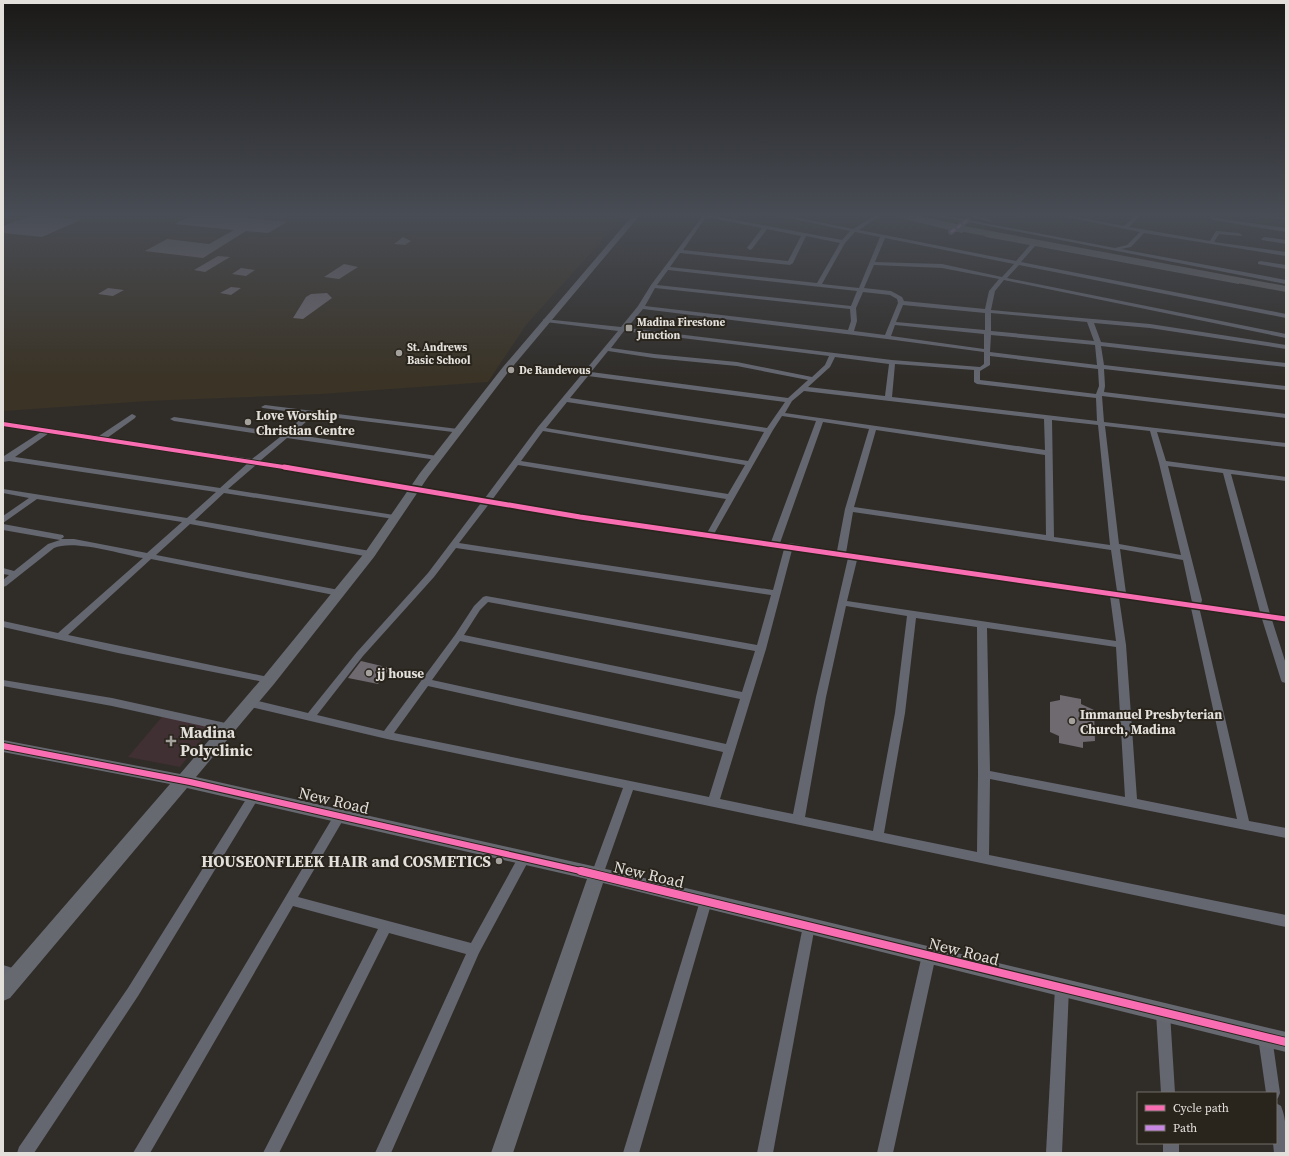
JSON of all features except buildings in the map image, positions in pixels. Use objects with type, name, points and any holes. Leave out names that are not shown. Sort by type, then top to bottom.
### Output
[{"type":"highway","points":[[1190,269],[1286,289]]},
{"type":"highway","points":[[1200,269],[1286,285]]},
{"type":"street","points":[[3,992],[10,973],[184,781],[270,680],[370,554],[414,488],[458,431],[546,320],[590,269]]},
{"type":"street","points":[[310,717],[360,654],[407,602],[455,544],[488,501],[515,462],[641,307],[653,286],[666,269]]},
{"type":"street","points":[[676,269],[861,288],[896,294],[900,298],[901,303],[887,337]]},
{"type":"street","points":[[819,284],[828,269]]},
{"type":"street","points":[[850,332],[854,321],[853,308],[869,269]]},
{"type":"street","points":[[955,269],[1286,336]]},
{"type":"street","points":[[546,320],[892,362],[977,370],[987,366],[988,311],[992,291],[1004,280],[1012,269]]},
{"type":"street","points":[[1047,269],[1286,316]]},
{"type":"street","points":[[1185,269],[1286,292]]},
{"type":"street","points":[[1215,269],[1286,280]]},
{"type":"street","points":[[653,286],[853,308]]},
{"type":"street","points":[[901,303],[1150,326],[1286,347]]},
{"type":"street","points":[[641,307],[850,332],[1101,368],[1286,388]]},
{"type":"street","points":[[1090,321],[1098,343],[1101,368],[1101,424],[1115,547],[1120,645],[1132,803]]},
{"type":"street","points":[[893,323],[1098,343],[1286,365]]},
{"type":"street","points":[[607,349],[654,356],[737,364],[814,379]]},
{"type":"street","points":[[709,536],[769,430],[790,400],[828,366],[833,355]]},
{"type":"street","points":[[888,398],[892,362]]},
{"type":"street","points":[[977,370],[977,382],[1286,416]]},
{"type":"street","points":[[587,374],[790,400]]},
{"type":"street","points":[[804,389],[1286,445]]},
{"type":"street","points":[[566,400],[769,430]]},
{"type":"street","points":[[265,407],[458,431]]},
{"type":"street","points":[[60,637],[222,490],[314,412]]},
{"type":"street","points":[[780,414],[1048,453]]},
{"type":"street","points":[[102,438],[132,416]]},
{"type":"street","points":[[1048,418],[1050,539]]},
{"type":"street","points":[[174,419],[437,458]]},
{"type":"street","points":[[775,544],[821,419]]},
{"type":"street","points":[[3,424],[254,462],[709,536],[789,546],[1286,619]]},
{"type":"street","points":[[841,554],[849,509],[873,428]]},
{"type":"street","points":[[541,429],[749,463]]},
{"type":"street","points":[[5,460],[49,430]]},
{"type":"street","points":[[1153,430],[1163,463],[1197,600],[1195,611],[1244,825]]},
{"type":"street","points":[[5,460],[222,490],[394,517]]},
{"type":"street","points":[[515,462],[730,497]]},
{"type":"street","points":[[1163,463],[1286,479]]},
{"type":"street","points":[[1226,471],[1266,616],[1286,680]]},
{"type":"street","points":[[3,491],[189,521],[370,554]]},
{"type":"street","points":[[3,520],[36,496]]},
{"type":"street","points":[[849,509],[1186,558]]},
{"type":"street","points":[[3,527],[60,537]]},
{"type":"street","points":[[3,584],[51,546],[60,542],[74,542],[148,558],[338,593]]},
{"type":"street","points":[[455,544],[776,593]]},
{"type":"street","points":[[713,803],[761,648],[789,546]]},
{"type":"street","points":[[798,821],[821,697],[844,603],[853,556]]},
{"type":"street","points":[[3,571],[16,574]]},
{"type":"street","points":[[388,735],[427,682],[476,608],[486,599],[761,648]]},
{"type":"street","points":[[844,603],[912,615],[1120,645]]},
{"type":"street","points":[[878,836],[900,714],[912,615]]},
{"type":"street","points":[[3,624],[270,680]]},
{"type":"street","points":[[982,624],[984,774],[983,857]]},
{"type":"street","points":[[458,637],[746,696]]},
{"type":"street","points":[[427,682],[729,748]]},
{"type":"street","points":[[3,683],[112,702],[230,728]]},
{"type":"street","points":[[250,704],[629,786],[983,857],[1286,921]]},
{"type":"street","name":"New Road","points":[[3,746],[184,781],[340,815],[706,901],[1286,1042]]},
{"type":"street","points":[[984,774],[1286,833]]},
{"type":"street","points":[[502,1153],[629,786]]},
{"type":"street","points":[[25,1153],[133,992],[254,796]]},
{"type":"street","points":[[141,1153],[340,815]]},
{"type":"street","points":[[383,1153],[474,950],[524,858]]},
{"type":"street","points":[[290,900],[474,950]]},
{"type":"street","points":[[632,1153],[706,901]]},
{"type":"street","points":[[271,1153],[386,926]]},
{"type":"street","points":[[765,1153],[809,926]]},
{"type":"street","points":[[885,1153],[929,955]]},
{"type":"street","points":[[1054,1153],[1062,988]]},
{"type":"street","points":[[1163,1013],[1168,1092]]},
{"type":"street","points":[[1265,1037],[1273,1092]]},
{"type":"street","points":[[1277,1118],[1282,1153]]},
{"type":"shaded area","points":[[3,269],[576,269],[526,325],[488,382],[321,394],[148,401],[3,411]]},
{"type":"shaded area","name":"Madina Polyclinic","points":[[162,717],[212,726],[180,767],[128,757]]},
{"type":"cycle path","points":[[3,424],[254,462],[580,517],[1286,619]]},
{"type":"cycle path","points":[[3,746],[137,771],[351,817],[619,880],[1286,1042]]},
{"type":"place","name":"Madina Firestone Junction","points":[[629,328]]},
{"type":"place","name":"St. Andrews Basic School","points":[[399,353]]},
{"type":"place","name":"De Randevous","points":[[511,370]]},
{"type":"place","name":"Love Worship Christian Centre","points":[[248,422]]},
{"type":"place","name":"jj house","points":[[369,673]]},
{"type":"place","name":"Immanuel Presbyterian Church, Madina","points":[[1072,721]]},
{"type":"place","name":"Madina Polyclinic","points":[[171,741]]},
{"type":"place","name":"HOUSEONFLEEK HAIR and COSMETICS","points":[[499,861]]}]
